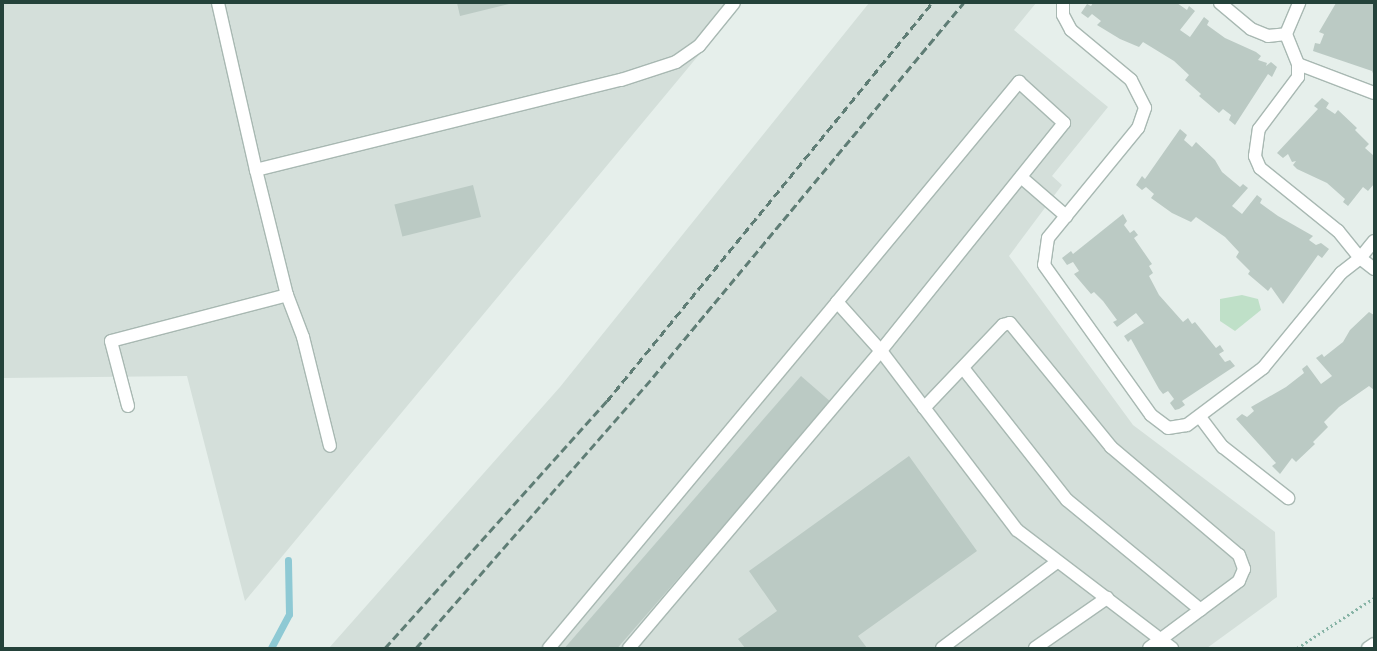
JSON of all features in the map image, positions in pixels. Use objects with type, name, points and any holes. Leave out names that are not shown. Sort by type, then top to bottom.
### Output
[{"type":"main road","points":[[218,3],[256,170],[287,296],[303,337],[330,446]]},
{"type":"main road","points":[[256,170],[621,80],[676,62],[699,46],[734,3]]},
{"type":"main road","points":[[1063,3],[1063,15],[1071,30],[1132,80],[1145,108],[1138,128],[1066,216],[1044,246],[1044,265],[1049,274],[1160,424],[1177,429],[1200,416],[1263,368],[1341,273],[1360,258],[1374,241]]},
{"type":"main road","points":[[1220,3],[1251,29],[1268,36],[1286,34]]},
{"type":"main road","points":[[1299,3],[1286,34],[1298,64],[1298,77],[1292,90],[1259,129],[1255,156],[1260,168],[1338,231],[1360,258],[1374,269]]},
{"type":"main road","points":[[1298,64],[1374,94]]},
{"type":"main road","points":[[549,648],[1019,82],[1064,123],[881,351],[628,648]]},
{"type":"main road","points":[[1021,177],[1066,216]]},
{"type":"main road","points":[[128,406],[111,341],[287,296]]},
{"type":"main road","points":[[837,302],[881,351],[1017,530],[1057,562],[1172,648]]},
{"type":"main road","points":[[924,408],[1003,325],[1010,323],[1111,447],[1239,555],[1244,569],[1239,581],[1150,648]]},
{"type":"main road","points":[[963,368],[1066,500],[1201,610]]},
{"type":"main road","points":[[1200,416],[1223,447],[1288,498]]},
{"type":"main road","points":[[942,648],[1057,562]]},
{"type":"main road","points":[[1035,648],[1107,598]]},
{"type":"main road","points":[[1368,648],[1374,644]]},
{"type":"path","points":[[1297,648],[1374,598]]},
{"type":"shaded area","points":[[3,3],[742,3],[245,601],[187,376],[3,378]]},
{"type":"shaded area","points":[[869,3],[1036,3],[1014,30],[1108,107],[1052,176],[1062,185],[1009,256],[1133,425],[1275,532],[1277,597],[1207,648],[329,648],[560,387]]},
{"type":"green space","points":[[1242,295],[1258,299],[1261,310],[1235,331],[1220,321],[1220,299]]},
{"type":"building","points":[[457,3],[509,3],[509,4],[460,16]]},
{"type":"building","points":[[1093,3],[1177,3],[1187,10],[1189,6],[1195,11],[1180,30],[1190,37],[1204,17],[1209,21],[1207,25],[1225,38],[1256,52],[1261,56],[1258,60],[1267,63],[1266,66],[1271,62],[1277,67],[1272,77],[1268,74],[1235,125],[1229,120],[1231,115],[1223,109],[1219,113],[1199,96],[1201,94],[1185,80],[1189,75],[1174,61],[1143,42],[1139,47],[1120,39],[1097,25],[1101,21],[1092,14],[1088,18],[1081,13],[1087,4],[1091,6]]},
{"type":"building","points":[[1336,3],[1374,3],[1374,76],[1372,71],[1313,51],[1315,43],[1320,44],[1324,34],[1319,32]]},
{"type":"building","points":[[1322,98],[1329,103],[1326,108],[1335,114],[1338,110],[1357,128],[1355,130],[1369,144],[1365,148],[1374,156],[1374,184],[1368,191],[1363,187],[1348,206],[1343,202],[1345,199],[1327,183],[1297,169],[1293,165],[1296,161],[1292,162],[1288,154],[1283,158],[1277,153],[1318,109],[1314,106]]},
{"type":"building","points":[[1180,129],[1187,135],[1184,140],[1192,147],[1196,142],[1215,160],[1222,172],[1240,187],[1243,184],[1248,188],[1232,206],[1242,214],[1257,195],[1262,199],[1260,203],[1278,216],[1313,236],[1309,240],[1316,245],[1321,243],[1329,249],[1322,258],[1318,255],[1283,304],[1271,287],[1268,291],[1248,274],[1250,271],[1236,257],[1239,252],[1225,237],[1196,217],[1191,222],[1172,213],[1151,198],[1154,194],[1146,187],[1142,190],[1136,185],[1142,176],[1145,179]]},
{"type":"building","points":[[473,185],[481,217],[402,237],[394,205]]},
{"type":"building","points":[[1123,214],[1127,221],[1124,225],[1130,233],[1134,230],[1138,235],[1134,238],[1152,264],[1149,266],[1153,273],[1149,276],[1159,295],[1183,322],[1188,318],[1192,324],[1195,322],[1216,348],[1220,345],[1224,351],[1219,354],[1225,362],[1230,360],[1235,366],[1182,401],[1185,405],[1179,409],[1175,410],[1170,403],[1174,399],[1168,391],[1163,394],[1159,389],[1131,339],[1128,342],[1124,336],[1144,323],[1136,313],[1117,327],[1113,322],[1117,320],[1103,301],[1094,292],[1091,294],[1074,274],[1079,271],[1073,262],[1067,265],[1062,258],[1071,251],[1073,254]]},
{"type":"building","points":[[1369,312],[1374,315],[1374,390],[1369,386],[1339,407],[1324,422],[1328,427],[1313,442],[1315,444],[1296,462],[1292,458],[1280,474],[1272,466],[1276,463],[1236,419],[1242,414],[1247,417],[1254,411],[1251,407],[1286,387],[1304,373],[1302,369],[1307,365],[1321,384],[1332,376],[1316,358],[1322,354],[1324,357],[1343,342],[1350,330]]},
{"type":"building","points":[[801,376],[831,402],[618,648],[565,647]]},
{"type":"building","points":[[909,456],[977,551],[858,636],[867,648],[745,648],[738,639],[777,611],[749,571]]},
{"type":"waterway","points":[[271,648],[289,614],[288,560]]},
{"type":"railway","points":[[385,648],[607,401],[932,3]]},
{"type":"railway","points":[[416,648],[653,377],[963,3]]}]
